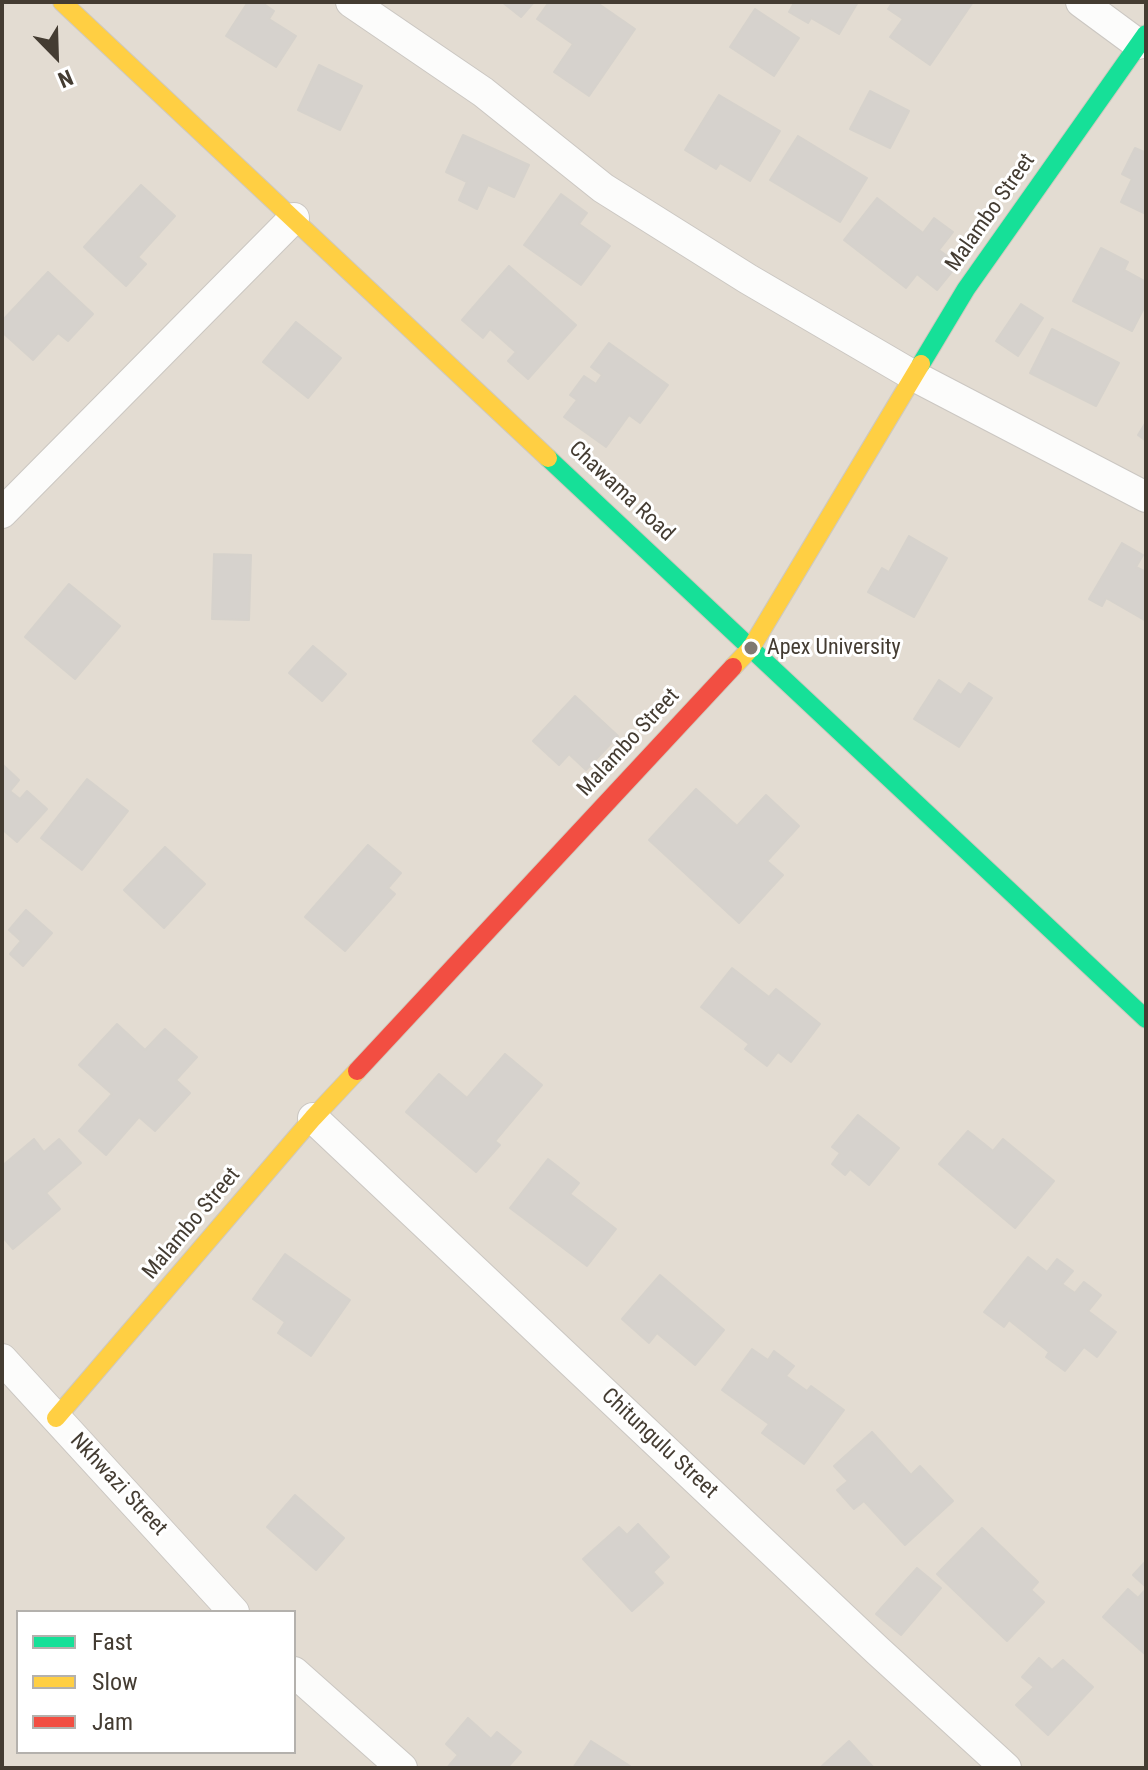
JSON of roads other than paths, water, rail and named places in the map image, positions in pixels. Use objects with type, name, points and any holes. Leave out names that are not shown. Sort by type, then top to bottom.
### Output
[{"type":"street","points":[[351,2],[483,92],[603,188],[748,279],[914,376],[1146,497]]},
{"type":"street","points":[[1081,2],[1142,39]]},
{"type":"street","name":"Chawama Road","points":[[76,7],[294,218],[1146,1019]]},
{"type":"street","name":"Malambo Street","points":[[56,1418],[313,1118],[751,648],[966,289],[1142,39]]},
{"type":"street","points":[[2,513],[294,218]]},
{"type":"street","name":"Chitungulu Street","points":[[313,1118],[1006,1768]]},
{"type":"street","name":"Nkhwazi Street","points":[[2,1359],[232,1610]]},
{"type":"street","points":[[296,1674],[402,1768]]},
{"type":"place","name":"Apex University","points":[[751,648]]}]
